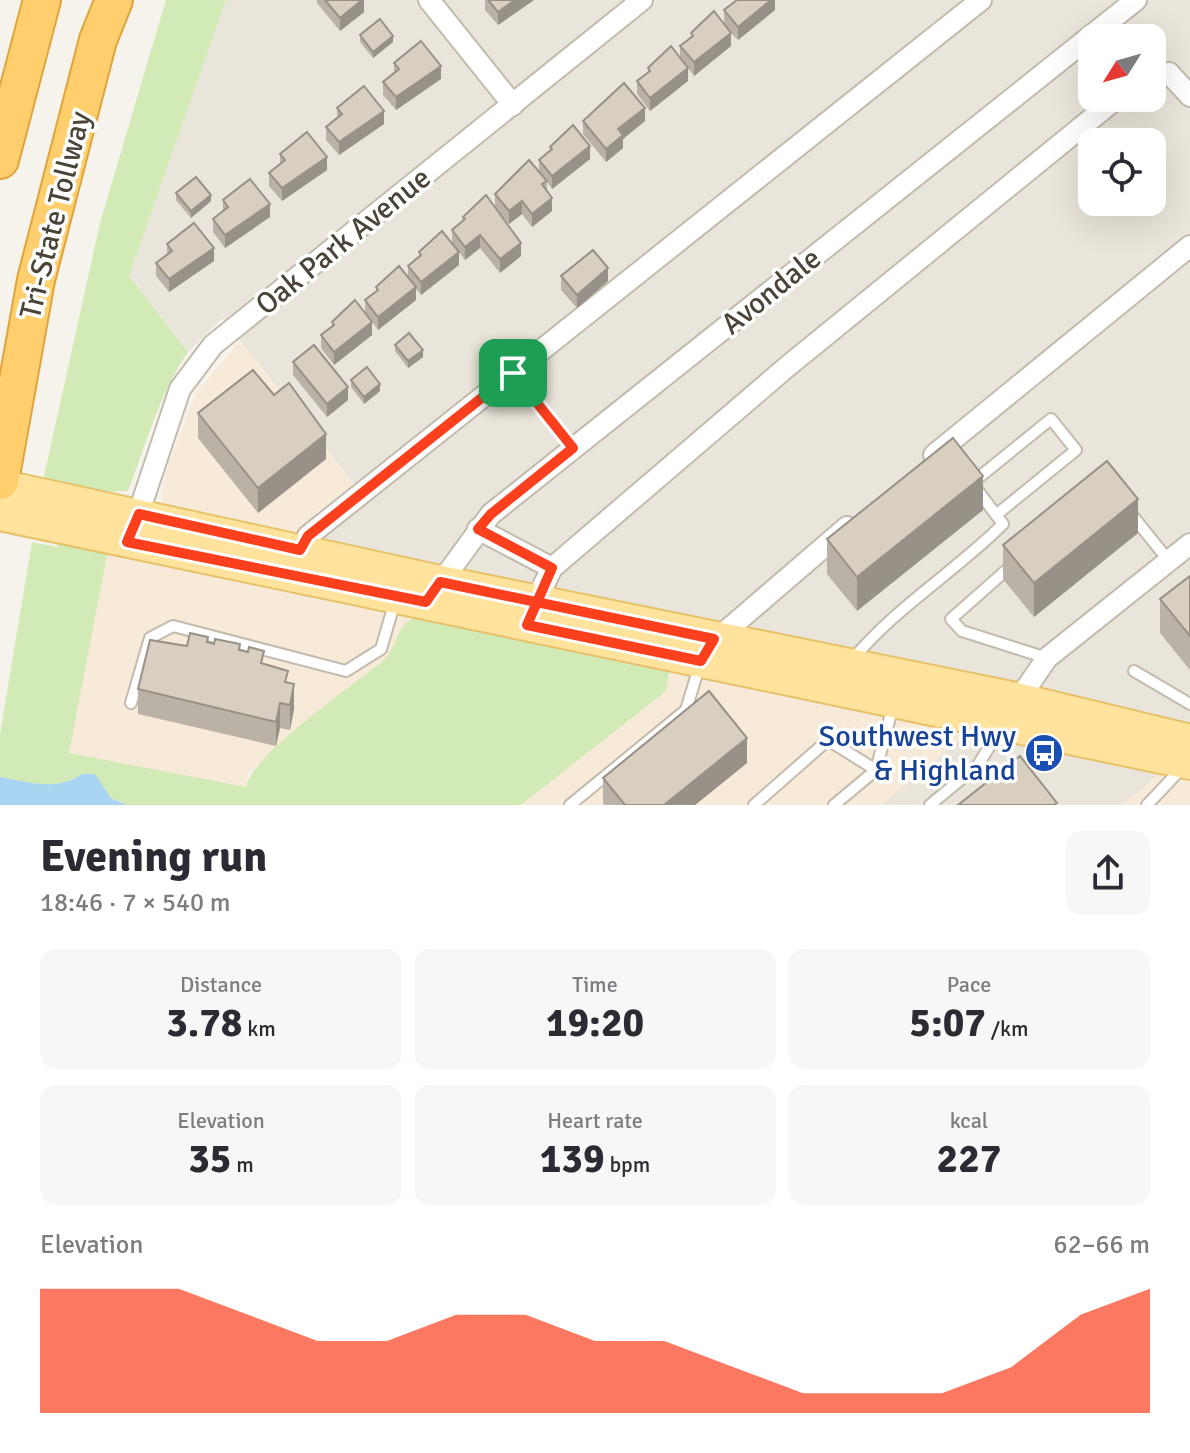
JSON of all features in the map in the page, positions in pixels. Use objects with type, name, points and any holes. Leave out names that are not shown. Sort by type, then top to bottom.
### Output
[{"type":"highway","points":[[0,160],[42,0]]},
{"type":"highway","name":"Tri-State Tollway","points":[[1,479],[36,280],[98,40],[114,0]]},
{"type":"main road","points":[[1,479],[133,528]]},
{"type":"main road","points":[[0,514],[133,528],[295,562],[421,593],[708,650],[895,700],[1010,711]]},
{"type":"main road","points":[[295,562],[421,593]]},
{"type":"main road","points":[[708,650],[846,666],[1010,711],[1187,746]]},
{"type":"street","points":[[429,0],[513,105]]},
{"type":"street","name":"Oak Park Avenue","points":[[133,528],[180,389],[213,345],[642,0]]},
{"type":"street","points":[[295,562],[308,536],[981,0]]},
{"type":"street","name":"Avondale","points":[[421,593],[491,514],[1136,0]]},
{"type":"street","points":[[1166,74],[1169,73],[1190,96]]},
{"type":"street","points":[[531,614],[552,568],[788,366],[1100,112]]},
{"type":"street","points":[[920,466],[1190,246]]},
{"type":"street","points":[[708,650],[860,516]]},
{"type":"street","points":[[478,529],[552,568]]},
{"type":"street","points":[[1010,711],[1047,658],[1190,544]]},
{"type":"lane","points":[[513,373],[573,448]]},
{"type":"lane","points":[[846,666],[868,641],[971,556],[1003,524],[996,515],[972,483],[1051,419],[1076,450],[996,515]]},
{"type":"lane","points":[[1127,509],[1169,561]]},
{"type":"lane","points":[[1026,554],[951,619],[962,631],[1047,658]]},
{"type":"lane","points":[[131,703],[150,638],[173,626],[346,671],[381,649],[421,593]]},
{"type":"lane","points":[[570,805],[686,710],[708,650]]},
{"type":"lane","points":[[1134,671],[1190,704]]},
{"type":"lane","points":[[834,805],[876,770],[895,700]]},
{"type":"lane","points":[[930,805],[978,765],[1010,711]]},
{"type":"lane","points":[[754,805],[828,740],[876,770]]},
{"type":"lane","points":[[1147,805],[1187,746]]},
{"type":"shaded area","points":[[226,0],[1190,0],[1190,728],[295,540],[358,489],[222,318],[188,352],[129,276]]},
{"type":"shaded area","points":[[240,341],[358,490],[295,540],[168,511],[161,502],[165,474],[196,393]]},
{"type":"shaded area","points":[[108,550],[420,616],[384,660],[306,721],[248,774],[246,788],[68,753]]},
{"type":"shaded area","points":[[670,667],[968,732],[881,805],[521,805],[666,691]]},
{"type":"shaded area","points":[[968,732],[1162,772],[1122,805],[881,805]]},
{"type":"shaded area","points":[[1162,772],[1190,778],[1190,805],[1122,805]]},
{"type":"green space","points":[[166,0],[226,0],[129,276],[188,352],[161,403],[128,491],[95,492],[43,481],[100,223]]},
{"type":"green space","points":[[59,540],[108,550],[69,753],[246,787],[252,774],[279,744],[383,661],[403,626],[420,616],[670,667],[666,691],[521,805],[127,805],[111,798],[82,774],[72,780],[52,784],[0,777],[0,735],[32,542],[57,547]]},
{"type":"water","points":[[82,774],[95,774],[111,798],[127,805],[0,805],[0,777],[53,784],[72,780]]},
{"type":"building","points":[[325,0],[362,0],[340,18]]},
{"type":"building","points":[[488,0],[515,0],[498,12]]},
{"type":"building","points":[[737,0],[771,0],[738,27],[724,10]]},
{"type":"building","points":[[714,11],[731,33],[694,62],[680,46]]},
{"type":"building","points":[[380,19],[393,36],[373,52],[360,35]]},
{"type":"building","points":[[421,41],[441,66],[396,97],[383,82],[399,69],[394,63]]},
{"type":"building","points":[[671,46],[688,68],[650,98],[637,81]]},
{"type":"building","points":[[624,83],[645,108],[618,129],[623,135],[606,149],[583,121]]},
{"type":"building","points":[[364,86],[384,111],[339,142],[326,127],[342,114],[337,108]]},
{"type":"building","points":[[573,125],[590,146],[552,176],[539,160]]},
{"type":"building","points":[[307,132],[327,157],[282,188],[269,173],[285,160],[280,154]]},
{"type":"building","points":[[529,160],[547,181],[542,184],[552,198],[532,214],[522,201],[509,211],[495,194]]},
{"type":"building","points":[[196,177],[211,195],[191,211],[176,193]]},
{"type":"building","points":[[250,179],[270,204],[225,235],[213,219],[228,207],[223,200]]},
{"type":"building","points":[[486,195],[521,243],[500,259],[480,235],[465,247],[452,230]]},
{"type":"building","points":[[194,223],[214,248],[169,279],[156,263],[172,251],[167,244]]},
{"type":"building","points":[[442,231],[459,252],[421,282],[408,266]]},
{"type":"building","points":[[593,250],[608,268],[577,295],[561,276]]},
{"type":"building","points":[[399,266],[416,287],[378,317],[365,300]]},
{"type":"building","points":[[355,300],[372,322],[334,352],[321,335]]},
{"type":"building","points":[[409,333],[423,350],[408,361],[395,345]]},
{"type":"building","points":[[314,345],[348,387],[327,404],[293,362]]},
{"type":"building","points":[[367,367],[380,384],[364,397],[351,380]]},
{"type":"building","points":[[253,370],[274,395],[289,383],[326,434],[258,488],[198,413]]},
{"type":"building","points":[[953,438],[983,476],[857,577],[827,539]]},
{"type":"building","points":[[1107,461],[1138,499],[1034,583],[1003,545]]},
{"type":"building","points":[[1190,576],[1190,636],[1160,599]]},
{"type":"building","points":[[190,633],[208,637],[207,642],[214,644],[215,639],[240,644],[239,650],[248,652],[249,647],[264,651],[261,663],[288,671],[285,682],[294,684],[290,705],[280,703],[276,722],[138,689],[150,640],[187,646]]},
{"type":"building","points":[[709,691],[747,738],[664,805],[625,805],[603,778]]},
{"type":"building","points":[[1020,756],[1057,803],[958,805]]},
{"type":"place","name":"Southwest Hwy & Highland","points":[[1044,753]]},
{"type":"route","points":[[513,373],[308,536],[300,550],[139,514],[127,542],[426,602],[440,582],[535,602],[714,639],[701,661],[527,625],[535,602],[552,568],[478,529],[491,514],[573,448],[513,373]]}]
